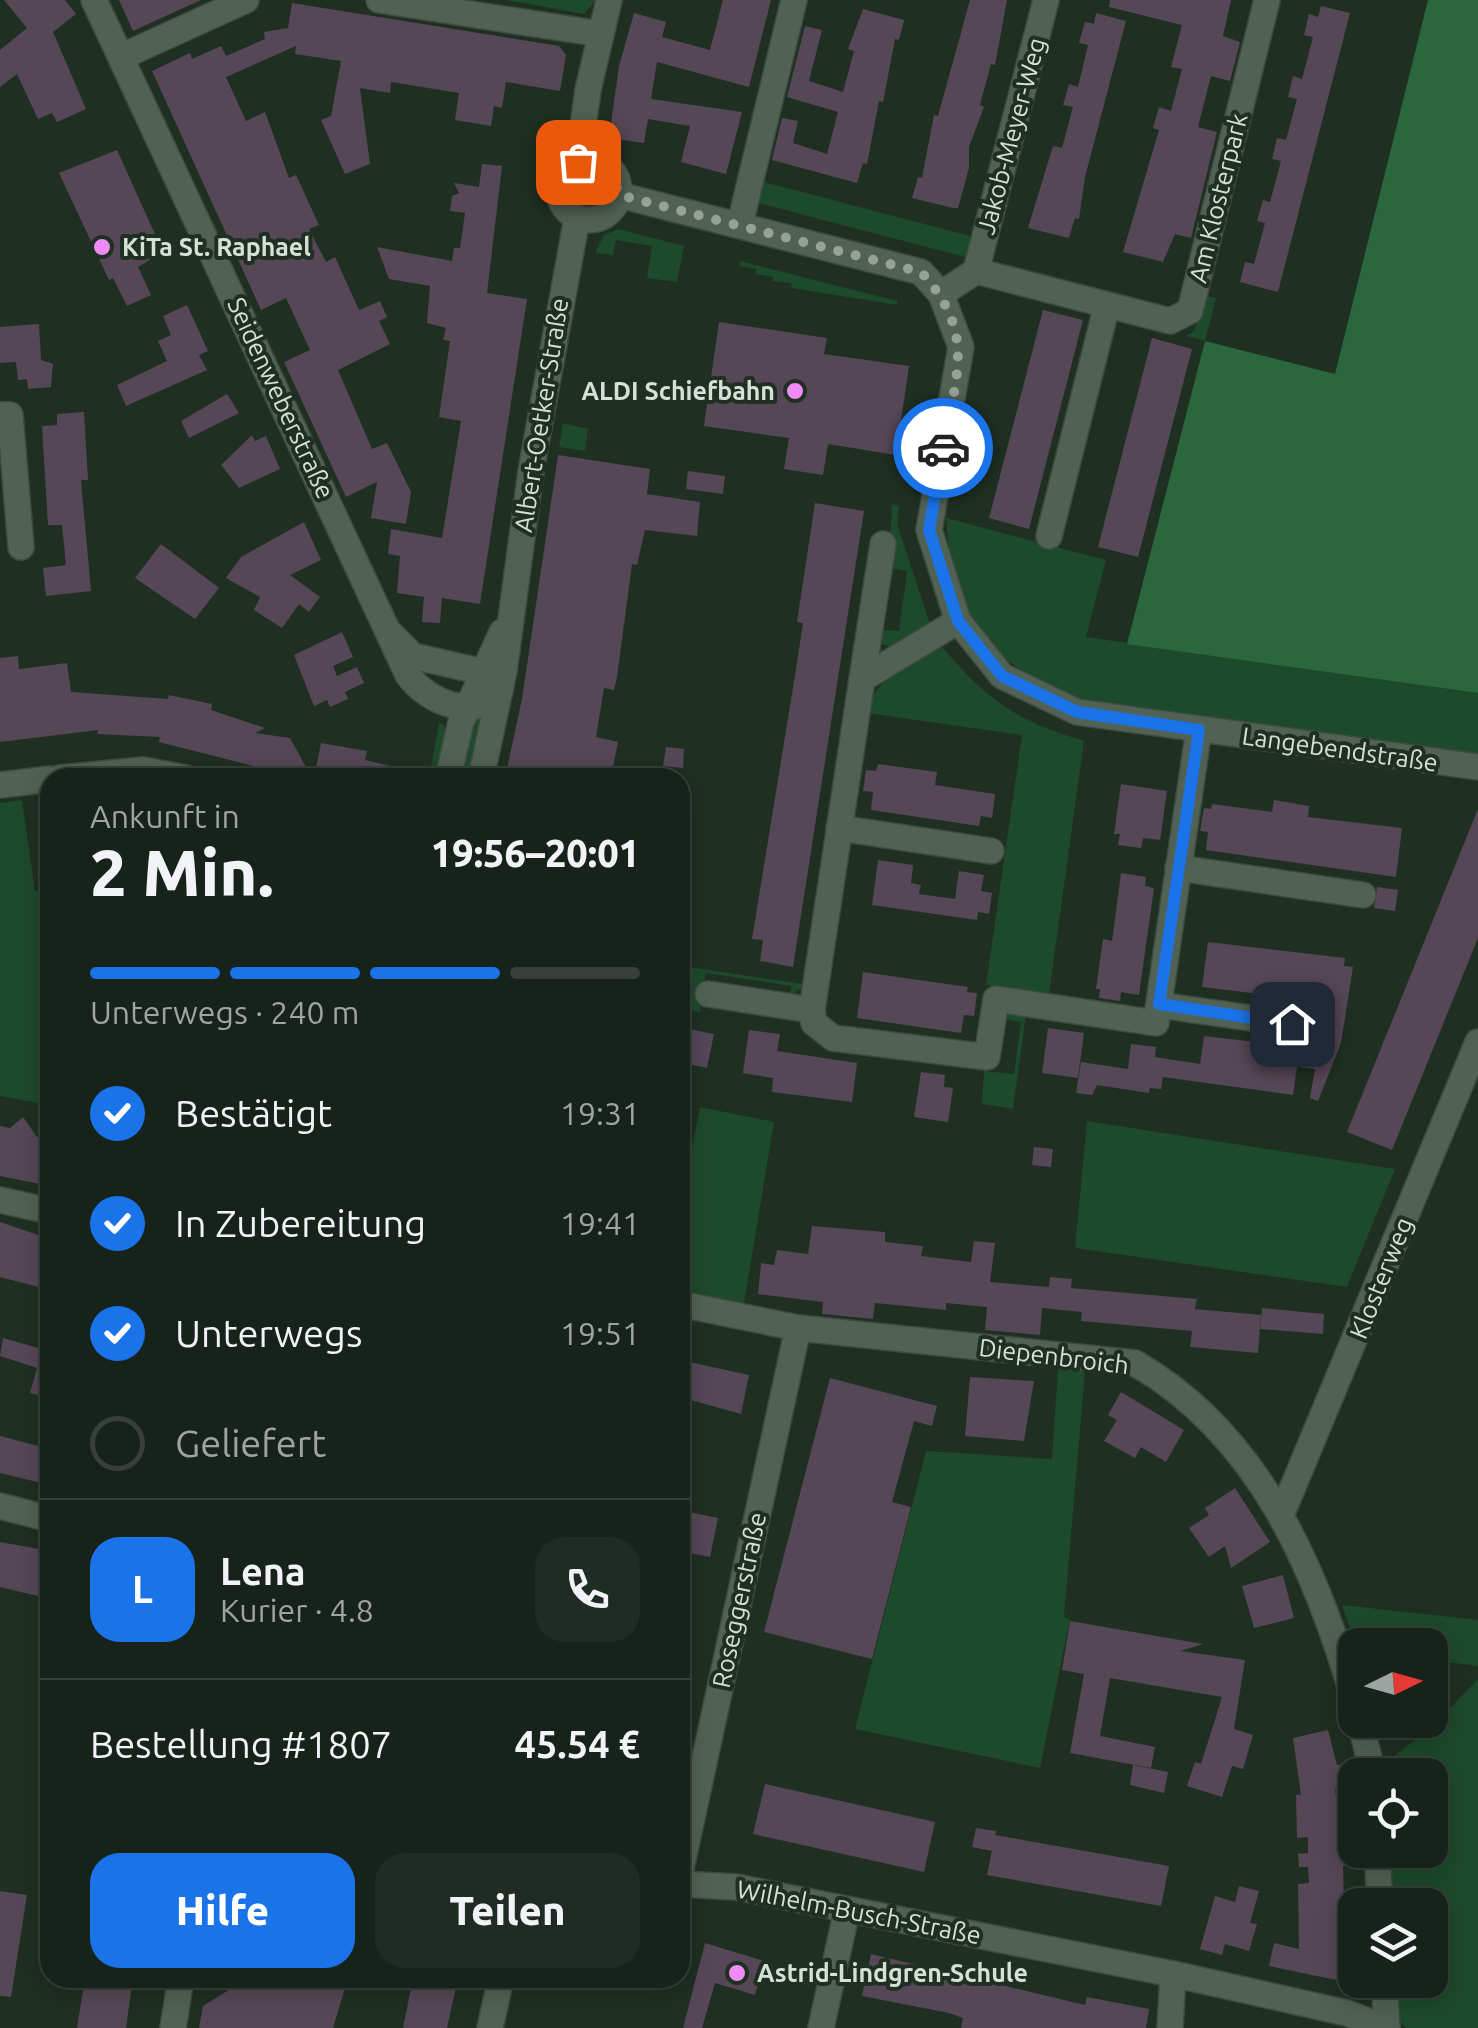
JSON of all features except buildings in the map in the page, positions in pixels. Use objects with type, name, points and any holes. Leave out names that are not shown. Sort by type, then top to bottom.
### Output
[{"type":"street","name":"Seidenweberstraße","points":[[94,0],[416,686],[432,697],[466,707]]},
{"type":"street","points":[[123,56],[246,0]]},
{"type":"street","points":[[379,0],[600,34]]},
{"type":"street","name":"Albert-Oetker-Straße","points":[[482,768],[492,682],[509,613],[554,330],[577,218],[564,206],[559,190],[564,173],[578,162],[600,34],[610,0]]},
{"type":"street","points":[[740,224],[794,0]]},
{"type":"street","name":"Jakob-Meyer-Weg","points":[[976,271],[1046,0]]},
{"type":"street","name":"Am Klosterpark","points":[[976,271],[1170,321],[1190,311],[1267,0]]},
{"type":"street","points":[[578,162],[596,161],[611,170],[619,195]]},
{"type":"street","points":[[619,195],[921,272],[941,294],[976,271]]},
{"type":"street","points":[[577,218],[604,217],[619,195]]},
{"type":"street","name":"Langebendstraße","points":[[941,294],[961,348],[929,530],[958,621],[1002,676],[1077,712],[1478,768]]},
{"type":"street","points":[[1049,536],[1107,305]]},
{"type":"street","points":[[0,415],[10,415],[21,548]]},
{"type":"street","points":[[882,544],[812,1010],[814,1023],[833,1038],[987,1057],[996,999],[1156,1023],[1199,730]]},
{"type":"street","points":[[862,679],[958,621]]},
{"type":"street","points":[[388,632],[413,656],[492,682],[486,704],[466,707],[451,768]]},
{"type":"street","points":[[0,785],[40,780]]},
{"type":"street","points":[[839,828],[991,851]]},
{"type":"street","points":[[1178,868],[1363,896]]},
{"type":"street","points":[[708,994],[812,1010]]},
{"type":"street","points":[[1159,1004],[1292,1024]]},
{"type":"street","name":"Klosterweg","points":[[1282,1513],[1478,1042]]},
{"type":"street","points":[[0,1200],[40,1209]]},
{"type":"street","name":"Diepenbroich","points":[[690,1306],[798,1328],[1135,1363],[1178,1388],[1265,1486],[1282,1513],[1338,1644]]},
{"type":"street","name":"Roseggerstraße","points":[[690,1827],[798,1328]]},
{"type":"street","points":[[0,1506],[40,1516]]},
{"type":"street","name":"Wilhelm-Busch-Straße","points":[[690,1885],[736,1887],[1173,1974],[1347,2013],[1387,2028]]},
{"type":"street","points":[[821,2028],[847,1910]]},
{"type":"street","points":[[1170,2028],[1173,1974]]},
{"type":"street","points":[[173,2028],[179,1988]]},
{"type":"street","points":[[490,2028],[499,1988]]},
{"type":"street","points":[[1385,1998],[1387,2028]]},
{"type":"green space","points":[[506,0],[596,0],[584,14]]},
{"type":"green space","points":[[1428,0],[1478,0],[1478,693],[1127,644],[1205,341],[1335,374]]},
{"type":"green space","points":[[591,170],[606,176],[612,191],[606,206],[591,212],[576,206],[570,191],[576,176]]},
{"type":"green space","points":[[760,181],[974,237],[965,257],[754,202]]},
{"type":"green space","points":[[618,229],[684,246],[677,282],[647,278],[652,246],[616,240],[613,255],[595,253],[604,235]]},
{"type":"green space","points":[[740,261],[897,301],[897,305],[792,288],[791,283],[773,281],[773,277],[756,274],[756,269],[739,266]]},
{"type":"green space","points":[[1204,295],[1216,298],[1205,341],[1186,336],[1194,331]]},
{"type":"green space","points":[[563,423],[588,429],[585,451],[559,447]]},
{"type":"green space","points":[[892,504],[899,506],[897,524],[930,624],[894,647],[881,644],[881,630],[899,631],[907,571],[889,568]]},
{"type":"green space","points":[[946,518],[1106,560],[1086,637],[1478,693],[1478,754],[1466,756],[1098,703],[1063,692],[1033,678],[987,639],[959,586]]},
{"type":"green space","points":[[941,645],[972,680],[1004,706],[1084,741],[1049,994],[986,985],[1022,735],[867,713],[877,689],[886,680]]},
{"type":"green space","points":[[472,715],[481,717],[470,768],[458,768]]},
{"type":"green space","points":[[439,722],[444,725],[447,744],[443,768],[431,768]]},
{"type":"green space","points":[[22,800],[35,891],[40,891],[40,1103],[0,1096],[0,803]]},
{"type":"green space","points":[[690,967],[803,984],[790,995],[791,986],[706,973],[700,1012],[690,1010]]},
{"type":"green space","points":[[1011,1012],[1026,1015],[1013,1109],[982,1104],[984,1071],[1014,1074],[1021,1022],[1003,1019]]},
{"type":"green space","points":[[700,1107],[774,1122],[744,1304],[690,1292],[690,1158]]},
{"type":"green space","points":[[1087,1121],[1395,1169],[1347,1287],[1075,1248]]},
{"type":"green space","points":[[1058,1369],[1085,1371],[1064,1617],[1070,1619],[1040,1768],[855,1729],[926,1451],[1052,1459]]},
{"type":"green space","points":[[1342,1605],[1478,1620],[1478,1666],[1448,1662],[1448,1628],[1350,1628]]},
{"type":"green space","points":[[1478,1679],[1478,2028],[1407,2028],[1400,2021],[1398,1998],[1448,1998],[1448,1888],[1390,1888],[1389,1868],[1448,1868],[1448,1758],[1391,1758],[1418,1738],[1448,1738],[1448,1710]]},
{"type":"way so far","points":[[578,162],[604,164],[616,177],[619,195],[921,272],[941,294],[961,348],[943,448]]},
{"type":"place","name":"KiTa St. Raphael","points":[[102,247]]},
{"type":"place","name":"ALDI Schiefbahn","points":[[795,391]]},
{"type":"place","name":"Astrid-Lindgren-Schule","points":[[737,1973]]},
{"type":"route","points":[[943,448],[929,530],[958,621],[1002,676],[1077,712],[1199,730],[1159,1004],[1292,1024]]}]
